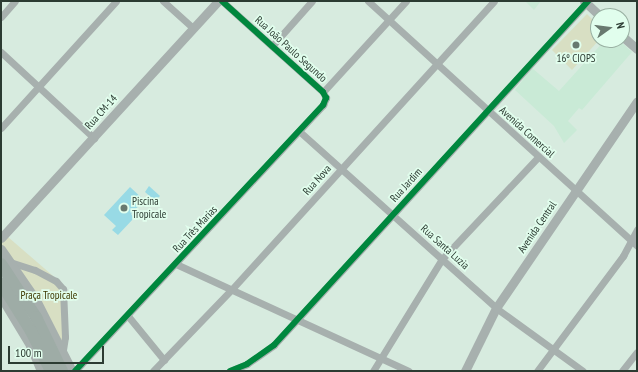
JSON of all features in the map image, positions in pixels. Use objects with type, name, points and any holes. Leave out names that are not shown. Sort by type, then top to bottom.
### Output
[{"type":"highway","points":[[6,263],[36,317],[62,371]]},
{"type":"highway","points":[[2,288],[14,302],[51,371]]},
{"type":"highway","points":[[14,302],[18,323]]},
{"type":"street","points":[[1,17],[15,1]]},
{"type":"street","points":[[1,128],[116,1]]},
{"type":"street","points":[[163,1],[193,28]]},
{"type":"street","name":"Rua CM-14","points":[[1,238],[218,1]]},
{"type":"street","name":"Rua João Paulo Segundo","points":[[222,1],[325,95]]},
{"type":"street","points":[[272,46],[312,1]]},
{"type":"street","name":"Avenida Comercial","points":[[368,1],[637,246]]},
{"type":"street","name":"Rua Três Marias","points":[[74,371],[128,316],[299,130],[325,95],[406,1]]},
{"type":"street","name":"Rua Nova","points":[[153,371],[232,289],[494,1]]},
{"type":"street","name":"Rua Jardim","points":[[230,371],[247,364],[274,345],[586,2]]},
{"type":"street","points":[[1,52],[94,138]]},
{"type":"street","name":"Avenida Central","points":[[465,371],[496,308],[637,101]]},
{"type":"street","name":"Rua Santa Luzia","points":[[299,130],[496,308],[583,371]]},
{"type":"street","points":[[373,371],[382,359],[442,259],[538,157]]},
{"type":"street","points":[[537,371],[623,256],[637,230]]},
{"type":"street","points":[[1,249],[6,263],[36,300],[74,371]]},
{"type":"street","points":[[6,263],[35,270],[56,281],[64,289],[65,337],[63,350]]},
{"type":"street","points":[[176,264],[409,371]]},
{"type":"street","points":[[2,288],[41,371]]},
{"type":"street","points":[[128,316],[164,360]]},
{"type":"street","points":[[622,371],[637,352]]},
{"type":"shaded area","points":[[525,1],[541,1],[534,10]]},
{"type":"shaded area","points":[[598,48],[628,48],[632,52],[582,110],[579,108],[568,121],[577,130],[564,143],[554,126],[515,90],[532,68],[559,91]]},
{"type":"green space","name":"16º CIOPS","points":[[587,14],[590,17],[590,48],[592,48],[572,70],[552,50]]},
{"type":"green space","name":"Praça Tropicale","points":[[8,237],[52,275],[63,289],[63,350],[1,249],[1,240]]},
{"type":"water","name":"Piscina Tropicale","points":[[149,186],[160,196],[155,201],[145,192]]},
{"type":"water","name":"Piscina Tropicale","points":[[130,187],[144,200],[131,214],[134,218],[118,235],[112,230],[116,226],[104,215]]},
{"type":"cycle path","points":[[75,371],[323,105],[326,98],[323,92],[222,1]]},
{"type":"cycle path","points":[[230,371],[247,364],[274,345],[588,1]]},
{"type":"place","name":"16º CIOPS","points":[[576,45]]},
{"type":"place","name":"Piscina Tropicale","points":[[124,208]]}]
